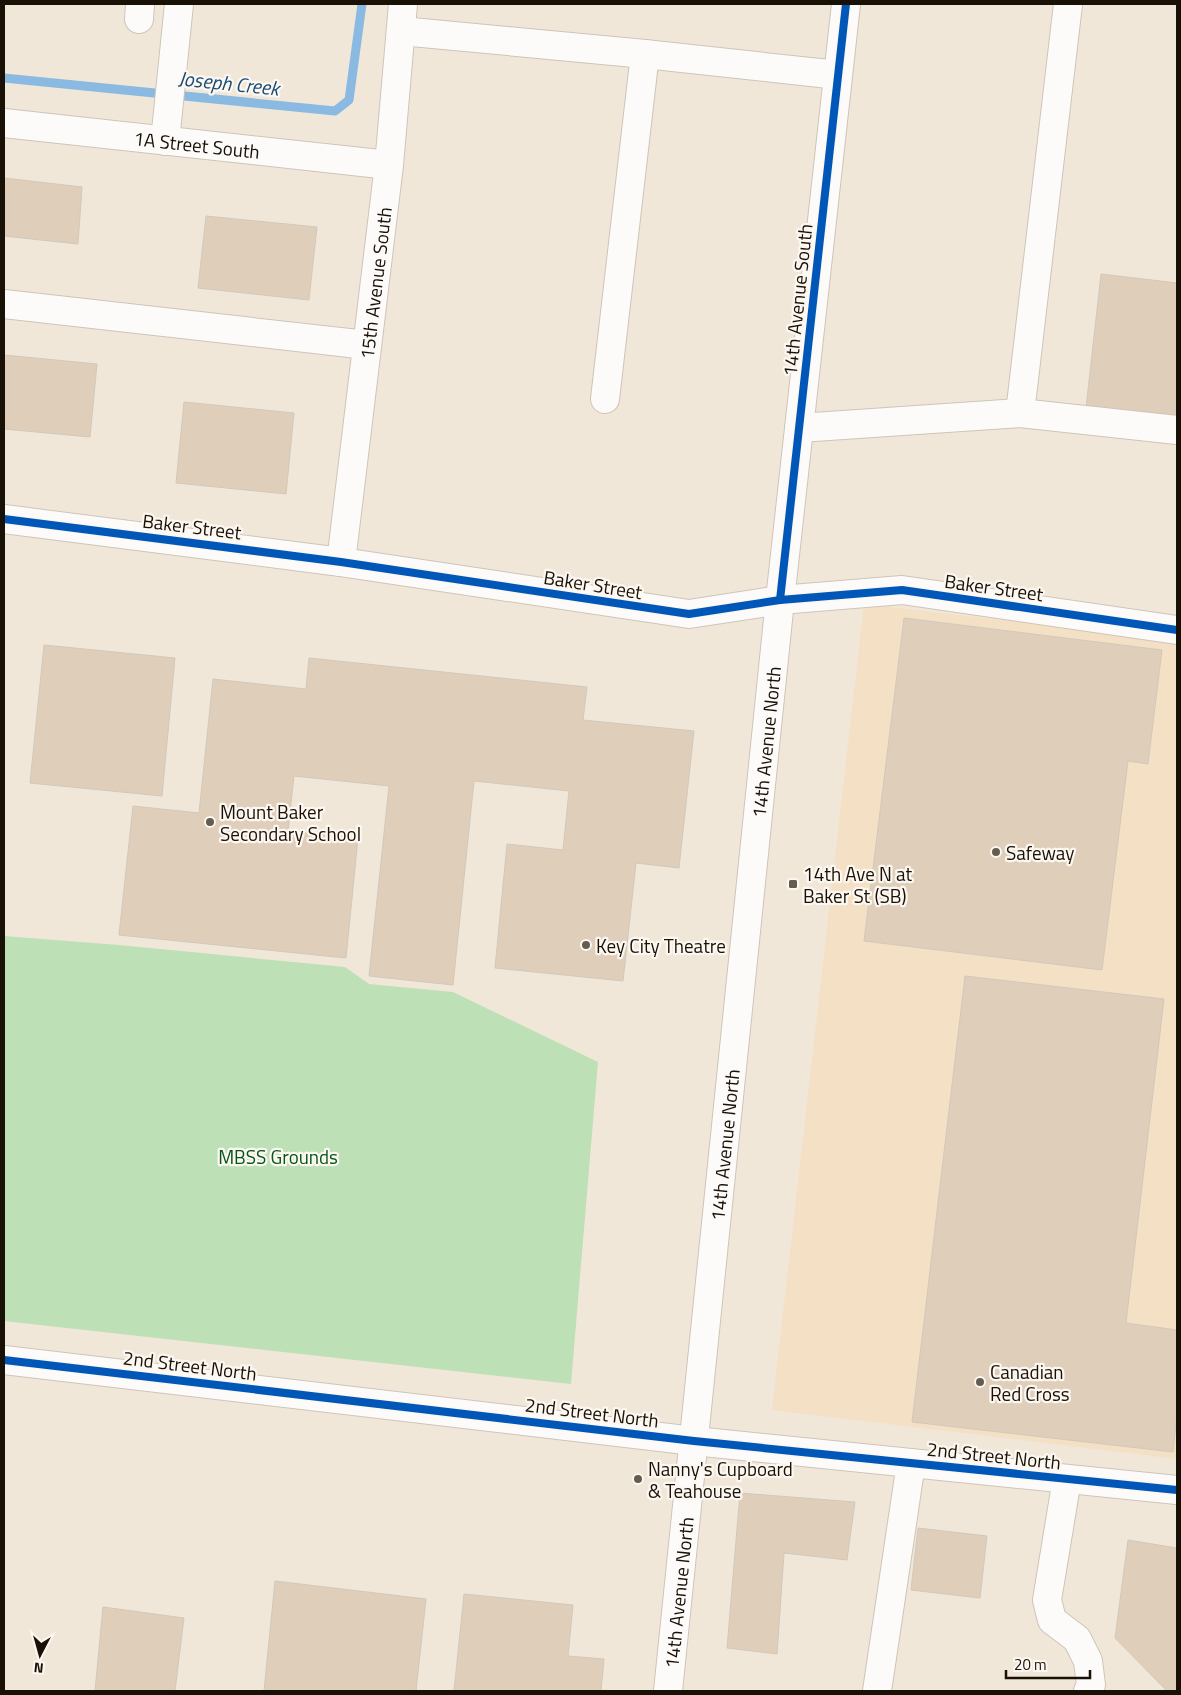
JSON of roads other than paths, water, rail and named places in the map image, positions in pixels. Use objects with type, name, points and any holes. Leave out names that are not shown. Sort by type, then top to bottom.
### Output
[{"type":"street","points":[[165,141],[180,4]]},
{"type":"street","name":"15th Avenue South","points":[[341,562],[389,165],[403,4]]},
{"type":"street","name":"14th Avenue South","points":[[780,600],[846,4]]},
{"type":"street","points":[[1020,413],[1068,4]]},
{"type":"street","points":[[401,31],[645,54],[838,75]]},
{"type":"street","points":[[604,399],[645,54]]},
{"type":"street","name":"1A Street South","points":[[4,123],[389,165]]},
{"type":"street","points":[[4,304],[367,345]]},
{"type":"street","points":[[799,428],[1020,413],[1177,430]]},
{"type":"street","name":"Baker Street","points":[[4,519],[341,562],[689,614],[780,600],[902,590],[1177,630]]},
{"type":"street","name":"14th Avenue North","points":[[668,1691],[780,600]]},
{"type":"street","name":"2nd Street North","points":[[4,1360],[694,1441],[1177,1490]]},
{"type":"street","points":[[878,1691],[910,1463]]},
{"type":"street","points":[[1067,1479],[1047,1600],[1052,1620],[1078,1639],[1088,1661],[1091,1685],[1088,1691]]},
{"type":"waterway","name":"Joseph Creek","points":[[4,78],[335,111],[349,100],[362,4]]},
{"type":"place","name":"Mount Baker Secondary School","points":[[210,822]]},
{"type":"place","name":"Safeway","points":[[996,852]]},
{"type":"place","name":"14th Ave N at Baker St (SB)","points":[[793,884]]},
{"type":"place","name":"Key City Theatre","points":[[586,945]]},
{"type":"place","name":"Canadian Red Cross","points":[[980,1382]]},
{"type":"place","name":"Nanny's Cupboard & Teahouse","points":[[638,1479]]},
{"type":"park label","name":"MBSS Grounds","points":[[278,1156]]}]
